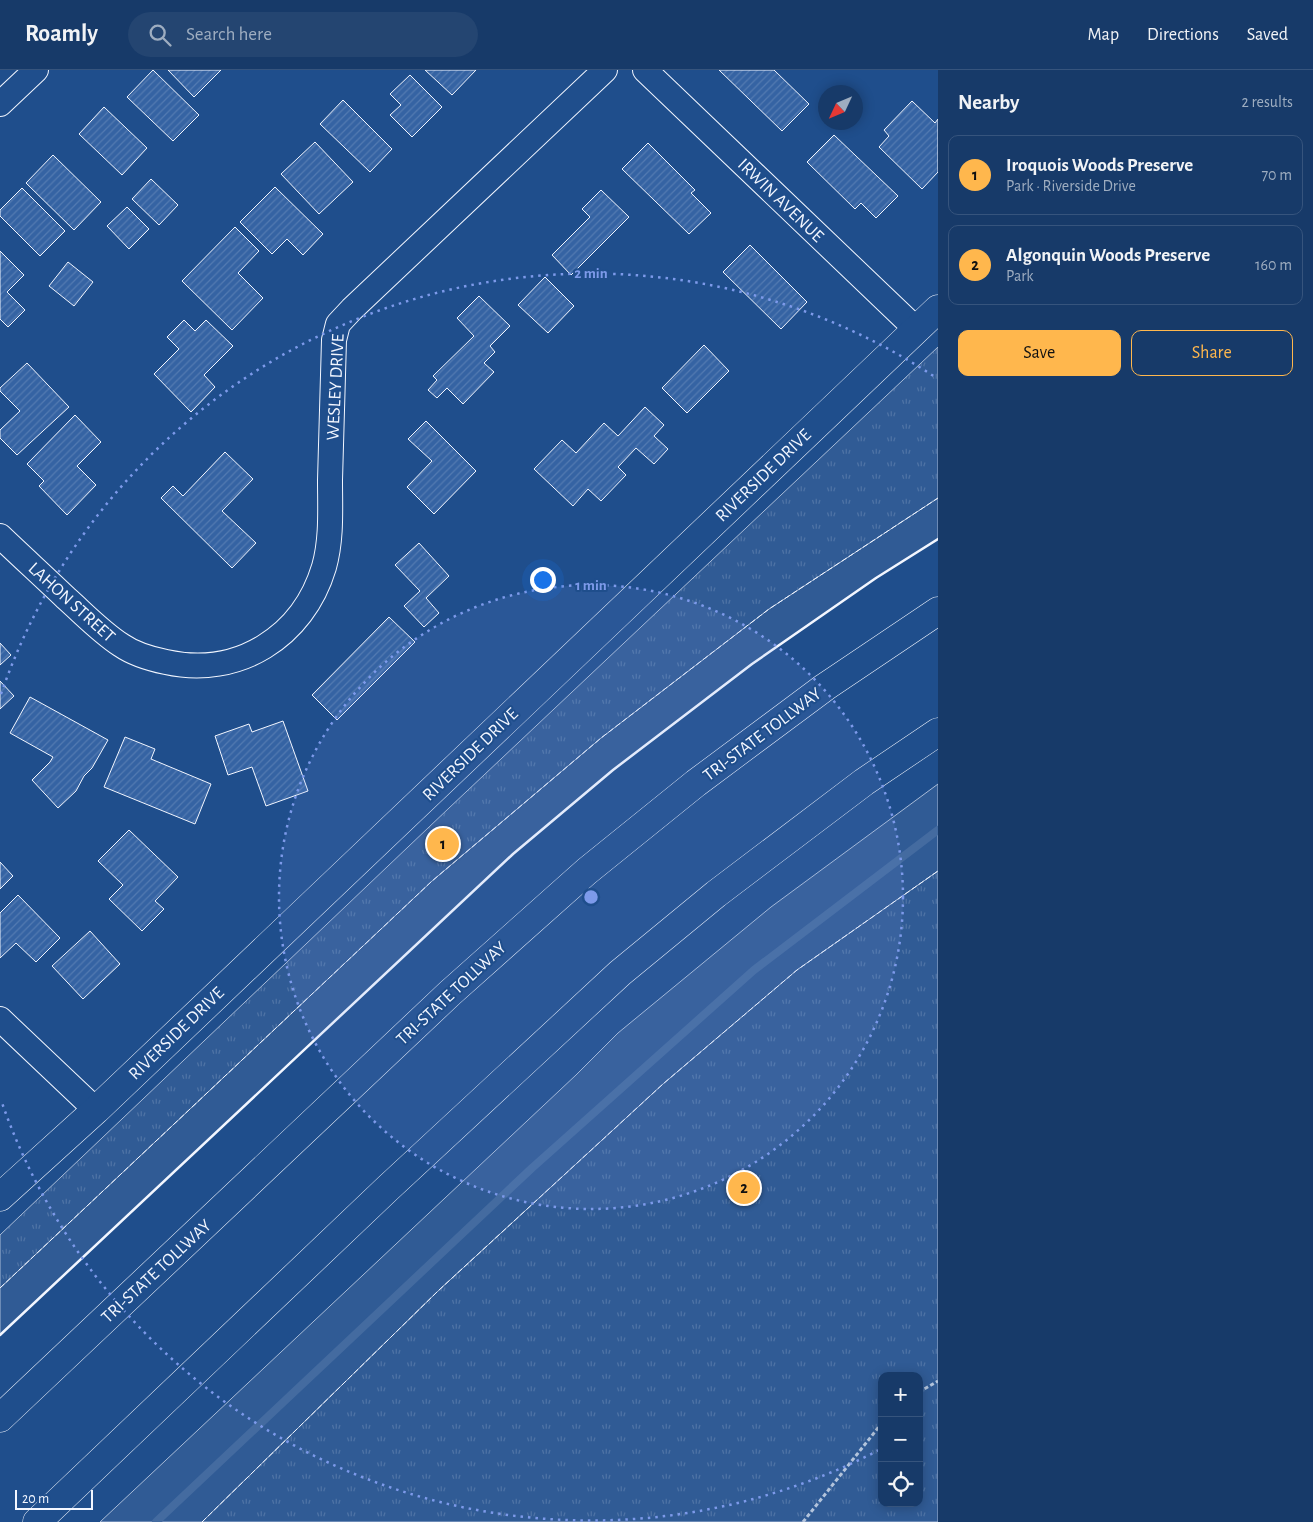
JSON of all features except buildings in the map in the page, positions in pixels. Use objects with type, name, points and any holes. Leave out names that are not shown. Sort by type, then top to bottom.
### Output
[{"type":"main road","name":"RIVERSIDE DRIVE","points":[[0,1197],[96,1110],[938,309]]},
{"type":"main road","name":"TRI-STATE TOLLWAY","points":[[0,1418],[443,999],[580,877],[696,783],[825,687],[938,611]]},
{"type":"main road","points":[[37,1522],[388,1188],[620,973],[724,888],[864,782],[938,732]]},
{"type":"street","points":[[0,104],[36,70]]},
{"type":"street","name":"WESLEY DRIVE","points":[[150,659],[181,666],[220,665],[250,656],[274,641],[297,618],[314,592],[324,565],[329,526],[334,340],[338,324],[605,70]]},
{"type":"street","name":"IRWIN AVENUE","points":[[646,70],[916,329]]},
{"type":"street","name":"LAHON STREET","points":[[0,536],[97,627],[122,646],[150,659]]},
{"type":"street","points":[[0,1019],[96,1110]]},
{"type":"path","points":[[923,1390],[938,1381]]},
{"type":"path","points":[[803,1522],[878,1428]]},
{"type":"shaded area","points":[[938,498],[938,539],[876,578],[752,664],[613,770],[513,854],[0,1335],[0,1288],[432,881],[601,738],[769,609]]},
{"type":"shaded area","points":[[938,784],[938,871],[797,970],[663,1084],[438,1291],[202,1522],[100,1522],[576,1075],[618,1033],[771,907]]},
{"type":"green space","points":[[938,347],[938,498],[769,609],[601,738],[432,881],[0,1288],[0,1235]]},
{"type":"green space","points":[[938,871],[938,1522],[202,1522],[438,1291],[663,1084],[797,970]]},
{"type":"waterway","points":[[156,1522],[532,1168],[754,970],[938,830]]},
{"type":"fence","points":[[0,1288],[432,881],[601,738],[769,609],[938,498]]},
{"type":"fence","points":[[202,1522],[438,1291],[663,1084],[797,970],[938,871]]},
{"type":"wall","points":[[0,1335],[513,854],[613,770],[752,664],[876,578],[938,539]]},
{"type":"place","name":"Iroquois Woods Preserve","points":[[443,844]]},
{"type":"place","name":"Algonquin Woods Preserve","points":[[744,1188]]}]
